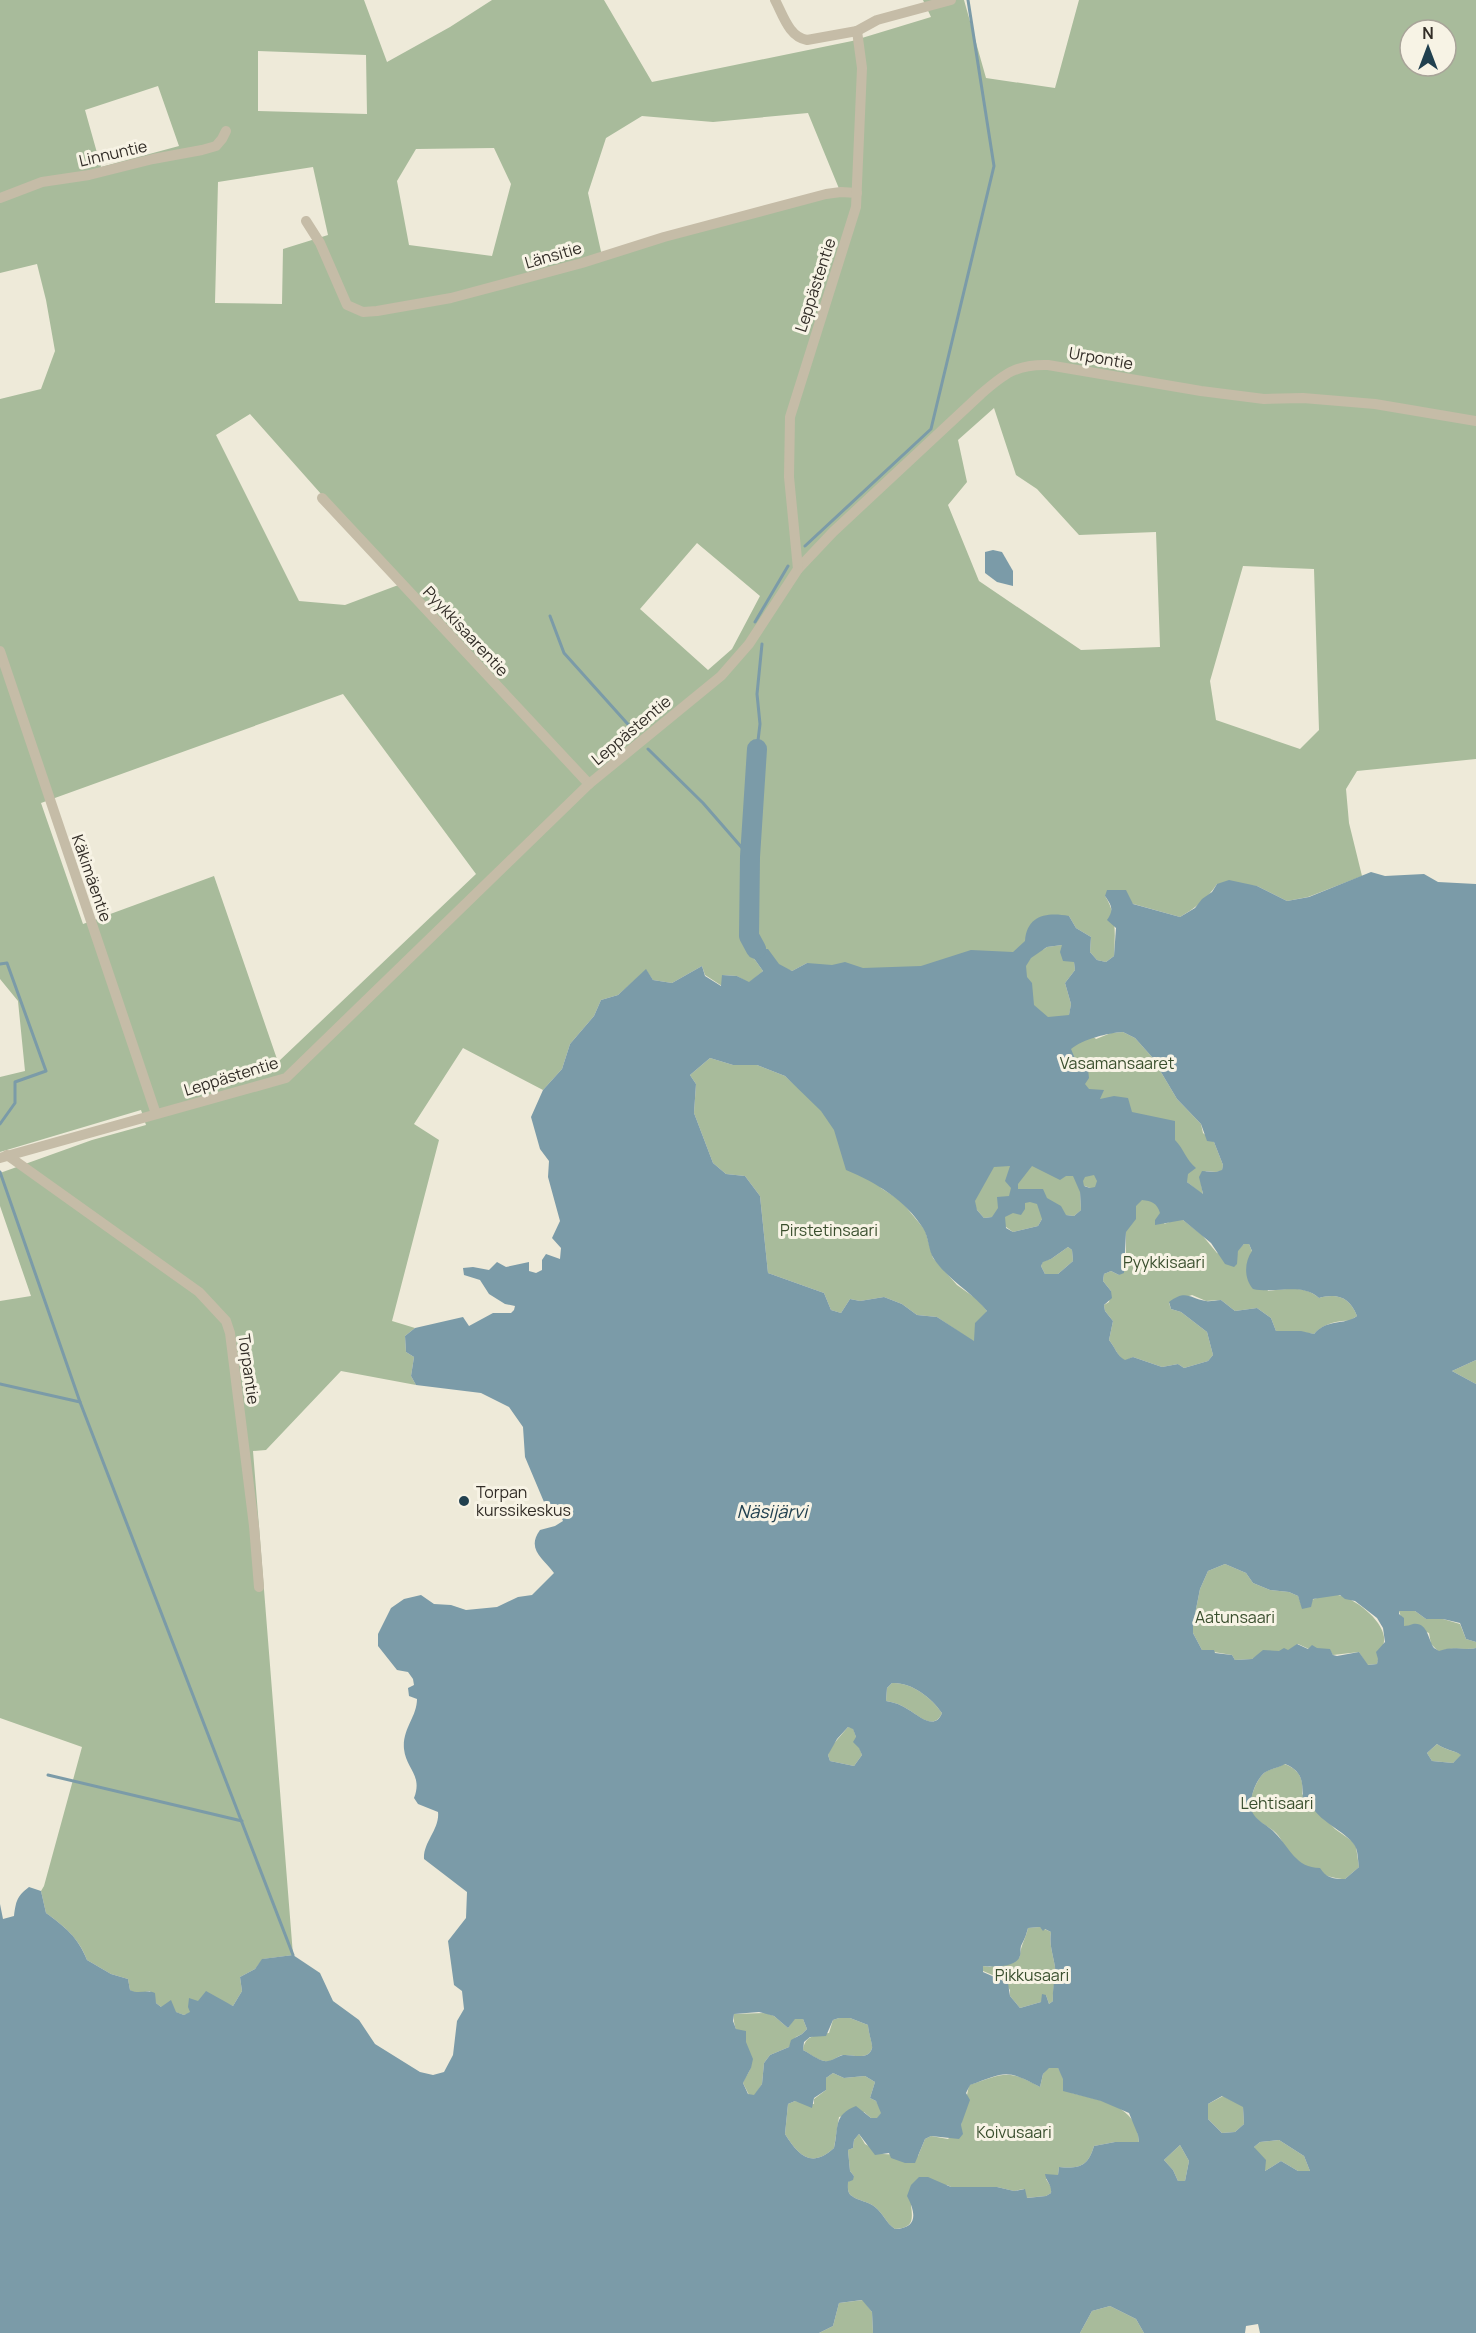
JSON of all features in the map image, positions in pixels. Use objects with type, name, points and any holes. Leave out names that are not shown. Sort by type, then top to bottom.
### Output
[{"type":"street","points":[[775,0],[792,33],[799,39],[807,40],[857,31],[877,20],[951,0]]},
{"type":"street","name":"Leppästentie","points":[[3,1157],[286,1078],[589,784],[721,676],[762,626],[798,569],[789,477],[790,417],[852,223],[857,193],[862,68],[857,31]]},
{"type":"street","name":"Linnuntie","points":[[0,198],[42,182],[89,175],[216,146],[226,131]]},
{"type":"street","name":"Länsitie","points":[[306,221],[320,243],[347,305],[363,312],[451,298],[500,286],[664,237],[826,194],[857,193]]},
{"type":"street","name":"Urpontie","points":[[798,569],[833,532],[1002,375],[1031,364],[1057,366],[1201,391],[1264,399],[1304,398],[1375,404],[1476,421]]},
{"type":"street","name":"Pyykkisaarentie","points":[[322,498],[589,784]]},
{"type":"street","name":"Käkimäentie","points":[[0,651],[156,1114]]},
{"type":"street","name":"Torpantie","points":[[3,1157],[200,1292],[226,1321],[232,1345],[259,1587]]},
{"type":"green space","points":[[0,0],[364,0],[387,62],[450,27],[492,0],[604,0],[652,82],[852,41],[931,17],[923,0],[964,0],[986,78],[1055,88],[1079,0],[1476,0],[1476,759],[1357,771],[1346,789],[1349,823],[1362,876],[1308,897],[1287,901],[1257,886],[1217,884],[1200,903],[1180,917],[1105,896],[1112,910],[1115,933],[1114,956],[1106,962],[1097,960],[1090,952],[1091,937],[1076,928],[1069,916],[1043,950],[1047,947],[1062,945],[1074,961],[1075,970],[1065,983],[1071,1004],[1069,1016],[1096,1039],[1111,1033],[1123,1032],[1135,1038],[1152,1057],[1177,1099],[1201,1124],[1203,1133],[1214,1142],[1223,1165],[1222,1171],[1206,1171],[1200,1177],[1203,1195],[1187,1182],[1164,1224],[1183,1220],[1202,1235],[1217,1253],[1236,1258],[1238,1250],[1244,1244],[1249,1244],[1268,1291],[1295,1289],[1307,1291],[1319,1298],[1337,1296],[1351,1304],[1357,1316],[1349,1321],[1330,1324],[1314,1334],[1276,1331],[1271,1318],[1257,1308],[1235,1311],[1221,1300],[1206,1301],[1192,1295],[1169,1303],[1171,1309],[1181,1312],[1207,1332],[1213,1355],[1208,1361],[1184,1368],[1178,1364],[1162,1367],[1133,1357],[1125,1361],[1109,1340],[1113,1321],[1105,1311],[1104,1305],[1109,1302],[1111,1291],[1103,1281],[1104,1274],[1111,1271],[1119,1275],[1126,1266],[1126,1232],[1090,1188],[1085,1186],[1080,1192],[1081,1210],[1074,1216],[1042,1219],[1038,1226],[1013,1232],[992,1217],[984,1218],[807,963],[792,971],[753,957],[763,971],[749,983],[737,976],[722,975],[722,986],[705,975],[702,966],[672,983],[653,980],[646,970],[618,995],[601,1000],[594,1016],[570,1044],[562,1069],[543,1090],[463,1048],[414,1124],[439,1140],[392,1321],[415,1328],[405,1336],[406,1352],[414,1357],[411,1376],[416,1385],[341,1371],[266,1450],[253,1451],[293,1955],[263,1959],[255,1969],[240,1977],[242,1991],[233,2006],[224,2002],[184,2015],[161,2007],[156,2003],[150,1991],[136,1994],[130,1990],[128,1979],[111,1974],[87,1960],[80,1945],[70,1933],[46,1913],[41,1891],[82,1747],[0,1718],[0,1301],[31,1296],[0,1206],[0,1173],[92,1140],[146,1125],[141,1110],[0,1152],[0,1077],[25,1071],[18,1001],[0,979],[0,399],[41,389],[55,351],[37,264],[0,273]],"holes":[[[258,51],[366,55],[367,114],[258,111]],[[158,86],[179,146],[101,167],[85,110]],[[808,113],[840,191],[602,256],[588,193],[606,138],[642,116],[713,122]],[[494,148],[511,184],[492,256],[409,245],[397,181],[416,149]],[[313,167],[328,235],[283,249],[282,304],[215,303],[218,182]],[[994,408],[1016,475],[1037,489],[1079,535],[1156,532],[1160,647],[1081,650],[979,581],[948,505],[967,482],[958,440]],[[250,414],[401,584],[345,605],[299,601],[216,435]],[[697,543],[760,596],[732,649],[708,670],[640,609]],[[1243,566],[1314,569],[1319,730],[1300,749],[1216,720],[1210,681]],[[343,694],[476,874],[278,1062],[214,876],[83,924],[41,803]]]},
{"type":"green space","name":"Pirstetinsaari","points":[[710,1058],[733,1065],[757,1065],[785,1076],[797,1087],[825,1074],[881,1188],[901,1201],[925,1230],[933,1258],[957,1285],[978,1300],[987,1311],[974,1342],[937,1317],[917,1315],[902,1304],[884,1297],[860,1301],[850,1299],[841,1313],[831,1310],[824,1293],[768,1273],[760,1196],[745,1176],[726,1174],[713,1163],[694,1113],[696,1084],[690,1075]]},
{"type":"green space","points":[[1068,1247],[1072,1250],[1073,1261],[1058,1274],[1045,1274],[1041,1266],[1043,1261],[1051,1259]]},
{"type":"green space","points":[[1476,1360],[1476,1384],[1452,1371]]},
{"type":"green space","name":"Aatunsaari","points":[[1225,1564],[1246,1573],[1253,1583],[1270,1590],[1289,1592],[1298,1596],[1301,1604],[1329,1595],[1338,1595],[1352,1600],[1373,1617],[1382,1630],[1384,1644],[1377,1664],[1367,1665],[1359,1652],[1333,1655],[1329,1649],[1309,1649],[1298,1644],[1288,1651],[1260,1654],[1252,1659],[1235,1660],[1232,1655],[1202,1650],[1193,1633],[1200,1589],[1208,1571]]},
{"type":"green space","points":[[1399,1611],[1415,1611],[1426,1619],[1443,1619],[1460,1624],[1466,1639],[1476,1642],[1476,1648],[1449,1649],[1439,1652],[1431,1644],[1429,1633],[1404,1626]]},
{"type":"green space","points":[[892,1683],[906,1685],[926,1696],[942,1713],[939,1718],[931,1722],[901,1705],[886,1701],[887,1688]]},
{"type":"green space","points":[[848,1727],[853,1728],[862,1755],[854,1766],[830,1761],[828,1755],[831,1747]]},
{"type":"green space","points":[[1437,1744],[1462,1755],[1453,1763],[1432,1761],[1427,1753]]},
{"type":"green space","name":"Lehtisaari","points":[[1284,1764],[1299,1775],[1302,1794],[1335,1829],[1352,1841],[1356,1847],[1359,1867],[1345,1879],[1326,1875],[1300,1863],[1289,1853],[1276,1833],[1251,1812],[1252,1794],[1261,1776]]},
{"type":"green space","name":"Pikkusaari","points":[[1040,1927],[1051,1932],[1055,1970],[1053,2001],[1049,2004],[1046,1995],[1041,2002],[1020,2008],[1010,1996],[1010,1990],[1002,1979],[983,1971],[983,1966],[990,1967],[1020,1957],[1028,1928]]},
{"type":"green space","points":[[766,2013],[774,2016],[788,2028],[794,2019],[803,2019],[807,2029],[796,2037],[789,2047],[770,2055],[764,2063],[762,2084],[755,2095],[749,2095],[743,2083],[751,2067],[750,2058],[736,2028],[734,2014]]},
{"type":"green space","points":[[850,2018],[868,2025],[872,2046],[870,2052],[864,2056],[842,2055],[827,2061],[803,2050],[806,2041],[816,2035],[829,2033],[833,2020]]},
{"type":"green space","name":"Koivusaari","points":[[1048,2068],[1058,2068],[1072,2093],[1106,2102],[1125,2112],[1137,2130],[1139,2143],[1115,2142],[1094,2146],[1089,2158],[1082,2165],[1059,2167],[1058,2175],[1046,2179],[1051,2187],[1051,2193],[1046,2196],[1026,2198],[1024,2189],[1014,2191],[997,2187],[951,2187],[947,2185],[911,2205],[911,2223],[901,2228],[895,2229],[875,2207],[854,2198],[849,2193],[848,2182],[854,2176],[850,2171],[848,2150],[853,2148],[854,2140],[859,2134],[865,2144],[883,2154],[918,2156],[925,2139],[931,2136],[948,2139],[961,2125],[969,2085],[998,2076],[1012,2075],[1040,2087],[1043,2074]]},
{"type":"green space","points":[[833,2073],[844,2078],[865,2076],[875,2082],[870,2098],[876,2101],[882,2112],[878,2118],[871,2118],[864,2112],[839,2117],[834,2148],[818,2158],[806,2157],[795,2148],[785,2134],[788,2104],[795,2101],[814,2104],[814,2099],[826,2090],[826,2078]]},
{"type":"green space","points":[[1223,2096],[1243,2106],[1244,2124],[1235,2132],[1222,2133],[1208,2119],[1208,2104]]},
{"type":"green space","points":[[1279,2140],[1304,2156],[1310,2171],[1298,2171],[1281,2161],[1265,2171],[1254,2147],[1260,2142]]},
{"type":"green space","points":[[1180,2145],[1189,2161],[1185,2181],[1178,2181],[1173,2170],[1164,2160]]},
{"type":"green space","points":[[863,2300],[872,2312],[873,2333],[819,2333],[833,2326],[839,2303]]},
{"type":"green space","points":[[1110,2306],[1136,2319],[1144,2333],[1080,2333],[1092,2311]]},
{"type":"water","points":[[993,550],[1002,552],[1013,571],[1013,586],[997,582],[985,573],[985,552]]},
{"type":"water","name":"Näsijärvi","points":[[1371,872],[1385,876],[1424,874],[1438,882],[1476,884],[1476,1360],[1452,1371],[1476,1384],[1476,1642],[1466,1639],[1460,1623],[1443,1619],[1426,1619],[1415,1611],[1399,1611],[1399,1614],[1404,1618],[1404,1626],[1418,1624],[1422,1626],[1434,1648],[1439,1651],[1449,1648],[1476,1648],[1476,2333],[1260,2333],[1258,2324],[1246,2326],[1245,2333],[1144,2333],[1136,2319],[1110,2306],[1092,2311],[1080,2333],[873,2333],[872,2312],[862,2300],[839,2303],[833,2326],[819,2333],[0,2333],[0,1904],[3,1919],[14,1916],[18,1899],[25,1890],[29,1887],[41,1891],[46,1913],[70,1933],[87,1960],[111,1974],[128,1979],[130,1990],[155,1993],[156,2003],[161,2007],[171,2000],[176,2012],[184,2015],[190,2012],[189,1998],[198,2001],[206,1991],[233,2006],[242,1991],[240,1977],[255,1969],[262,1959],[293,1955],[320,1973],[333,2001],[359,2020],[375,2044],[420,2072],[433,2075],[444,2072],[453,2055],[457,2021],[464,2009],[462,1991],[454,1985],[448,1941],[466,1918],[467,1892],[424,1859],[426,1847],[437,1824],[438,1812],[418,1804],[414,1798],[417,1783],[405,1756],[405,1735],[415,1712],[417,1699],[409,1696],[408,1688],[414,1685],[413,1679],[408,1672],[397,1670],[378,1646],[378,1634],[391,1608],[404,1599],[421,1595],[434,1604],[451,1605],[466,1610],[497,1607],[518,1597],[532,1595],[554,1573],[535,1548],[536,1537],[540,1530],[563,1521],[560,1514],[544,1502],[525,1457],[523,1427],[509,1407],[481,1393],[416,1385],[411,1376],[414,1357],[406,1352],[405,1336],[415,1328],[463,1317],[469,1326],[493,1313],[511,1313],[514,1310],[515,1306],[505,1304],[489,1294],[480,1280],[464,1275],[463,1268],[489,1270],[497,1262],[506,1267],[529,1262],[529,1271],[536,1273],[542,1270],[542,1260],[546,1254],[560,1259],[561,1248],[552,1238],[560,1221],[548,1177],[549,1161],[540,1149],[531,1117],[543,1090],[562,1069],[570,1044],[594,1016],[601,1000],[618,995],[646,969],[653,980],[672,983],[702,966],[705,976],[721,986],[722,975],[737,976],[749,982],[763,971],[753,957],[756,949],[768,949],[779,964],[792,971],[807,963],[832,965],[845,962],[863,968],[921,966],[971,950],[1013,952],[1025,941],[1027,932],[1034,921],[1046,915],[1069,916],[1076,928],[1091,937],[1090,952],[1097,960],[1106,962],[1114,956],[1116,928],[1107,920],[1111,913],[1111,905],[1105,896],[1107,890],[1126,890],[1133,904],[1180,917],[1195,908],[1217,884],[1229,880],[1257,886],[1287,901],[1309,897]],"holes":[[[1062,945],[1060,952],[1063,961],[1074,962],[1075,970],[1065,983],[1071,1004],[1069,1015],[1048,1017],[1034,1005],[1032,983],[1027,977],[1026,966],[1031,958],[1047,947]],[[1123,1032],[1135,1038],[1152,1057],[1177,1099],[1201,1124],[1207,1141],[1214,1142],[1223,1165],[1222,1170],[1202,1171],[1199,1177],[1203,1194],[1187,1182],[1188,1174],[1196,1168],[1175,1140],[1175,1121],[1132,1112],[1128,1098],[1114,1096],[1100,1099],[1104,1090],[1089,1089],[1085,1084],[1089,1078],[1088,1069],[1076,1061],[1071,1049],[1082,1042],[1103,1035]],[[710,1058],[733,1065],[757,1065],[785,1076],[821,1111],[834,1130],[846,1170],[889,1193],[908,1209],[923,1228],[932,1255],[940,1266],[987,1311],[975,1323],[974,1341],[937,1317],[917,1315],[902,1304],[884,1297],[860,1301],[850,1299],[841,1313],[831,1310],[824,1293],[768,1273],[760,1196],[745,1176],[726,1174],[713,1163],[694,1113],[696,1084],[690,1075]],[[1010,1166],[1005,1181],[1011,1188],[1009,1196],[997,1197],[998,1208],[992,1217],[984,1218],[977,1210],[975,1201],[994,1167]],[[1032,1166],[1060,1180],[1066,1176],[1073,1176],[1080,1192],[1081,1210],[1074,1216],[1066,1215],[1061,1206],[1047,1198],[1043,1189],[1018,1189],[1018,1184]],[[1094,1175],[1097,1181],[1095,1187],[1084,1186],[1085,1177]],[[1142,1200],[1146,1200],[1154,1203],[1159,1210],[1155,1225],[1183,1220],[1211,1243],[1225,1264],[1234,1267],[1237,1264],[1238,1251],[1244,1244],[1249,1244],[1252,1251],[1246,1270],[1253,1289],[1296,1289],[1312,1293],[1319,1298],[1337,1296],[1351,1304],[1357,1316],[1325,1326],[1314,1334],[1301,1331],[1276,1331],[1271,1318],[1257,1308],[1235,1311],[1221,1300],[1208,1301],[1180,1296],[1169,1302],[1171,1309],[1181,1312],[1207,1332],[1213,1355],[1208,1361],[1184,1368],[1178,1364],[1162,1367],[1133,1357],[1125,1360],[1109,1340],[1113,1321],[1105,1311],[1104,1305],[1112,1298],[1111,1291],[1103,1281],[1104,1274],[1111,1271],[1119,1275],[1124,1273],[1126,1232],[1136,1219],[1136,1206]],[[1030,1202],[1037,1204],[1042,1219],[1038,1226],[1013,1232],[1006,1228],[1005,1217],[1013,1213],[1021,1215],[1025,1209],[1025,1203]],[[1068,1247],[1072,1250],[1073,1261],[1058,1274],[1045,1274],[1041,1266],[1043,1262]],[[1225,1564],[1246,1573],[1253,1583],[1270,1590],[1289,1592],[1298,1596],[1302,1609],[1311,1607],[1313,1599],[1340,1595],[1345,1599],[1355,1601],[1377,1618],[1383,1628],[1385,1642],[1376,1652],[1377,1664],[1368,1665],[1359,1652],[1337,1656],[1333,1655],[1330,1649],[1317,1648],[1312,1645],[1308,1649],[1297,1644],[1288,1650],[1284,1648],[1279,1651],[1263,1650],[1252,1659],[1235,1660],[1232,1655],[1215,1653],[1214,1650],[1202,1650],[1193,1633],[1200,1589],[1208,1571]],[[892,1683],[899,1683],[920,1692],[942,1713],[939,1718],[931,1722],[886,1701],[887,1688]],[[848,1727],[853,1729],[856,1737],[853,1742],[862,1755],[854,1766],[830,1761],[828,1755],[837,1739]],[[1437,1744],[1461,1755],[1453,1763],[1432,1761],[1427,1753]],[[1285,1764],[1296,1771],[1301,1780],[1303,1802],[1311,1805],[1321,1818],[1353,1843],[1357,1850],[1359,1867],[1345,1879],[1331,1877],[1320,1868],[1305,1865],[1299,1861],[1273,1831],[1254,1815],[1251,1799],[1261,1777],[1269,1770]],[[1040,1927],[1043,1931],[1045,1929],[1051,1932],[1055,1970],[1053,2001],[1049,2004],[1046,1995],[1042,1994],[1041,2002],[1020,2008],[1010,1996],[1008,1983],[983,1972],[983,1966],[1003,1966],[1014,1963],[1020,1956],[1021,1946],[1028,1928]],[[759,2012],[774,2016],[788,2028],[795,2019],[803,2019],[807,2029],[791,2040],[789,2047],[770,2055],[764,2063],[762,2084],[754,2095],[748,2094],[743,2083],[753,2059],[746,2042],[746,2031],[736,2029],[733,2021],[734,2014]],[[850,2018],[868,2025],[872,2047],[870,2052],[864,2056],[843,2055],[824,2061],[803,2050],[804,2042],[810,2037],[826,2036],[833,2020]],[[1049,2068],[1058,2068],[1063,2079],[1063,2091],[1101,2101],[1129,2113],[1139,2142],[1115,2142],[1094,2146],[1089,2158],[1082,2165],[1059,2167],[1058,2175],[1045,2174],[1051,2190],[1051,2193],[1046,2196],[1027,2198],[1025,2189],[1014,2191],[997,2187],[951,2187],[928,2177],[919,2177],[911,2185],[907,2196],[913,2218],[908,2226],[902,2228],[895,2229],[875,2207],[854,2198],[849,2193],[848,2182],[853,2180],[854,2176],[850,2171],[848,2150],[853,2148],[854,2140],[859,2134],[875,2155],[889,2153],[891,2158],[905,2163],[915,2163],[925,2139],[931,2136],[959,2139],[963,2134],[961,2125],[970,2100],[966,2093],[970,2085],[998,2075],[1019,2077],[1040,2087],[1043,2074]],[[833,2073],[844,2078],[865,2076],[875,2082],[870,2098],[876,2101],[881,2113],[877,2118],[871,2118],[856,2106],[844,2113],[838,2122],[834,2148],[818,2158],[812,2158],[800,2153],[785,2134],[788,2104],[795,2101],[812,2108],[814,2098],[826,2090],[826,2078]],[[1222,2096],[1243,2107],[1244,2124],[1235,2132],[1222,2133],[1208,2119],[1208,2104]],[[1279,2140],[1304,2156],[1310,2171],[1298,2171],[1281,2161],[1265,2171],[1266,2160],[1254,2147],[1260,2142]],[[1180,2145],[1189,2161],[1185,2181],[1178,2181],[1173,2170],[1164,2160]]]},
{"type":"waterway","points":[[805,546],[931,429],[994,166],[968,0]]},
{"type":"waterway","points":[[755,622],[788,566]]},
{"type":"waterway","points":[[550,616],[564,653],[634,731]]},
{"type":"waterway","points":[[757,749],[760,724],[757,694],[762,644]]},
{"type":"waterway","points":[[648,749],[703,803],[750,857]]},
{"type":"waterway","points":[[756,949],[749,936],[750,857],[757,749]]},
{"type":"waterway","points":[[0,964],[7,963],[46,1071],[15,1082],[15,1103],[0,1124]]},
{"type":"waterway","points":[[0,1172],[80,1402],[293,1955]]},
{"type":"waterway","points":[[0,1384],[80,1402]]},
{"type":"waterway","points":[[48,1775],[242,1821]]},
{"type":"place","name":"Torpan kurssikeskus","points":[[464,1501]]},
{"type":"park label","name":"Vasamansaaret","points":[[1117,1063]]},
{"type":"park label","name":"Pyykkisaari","points":[[1164,1262]]}]
